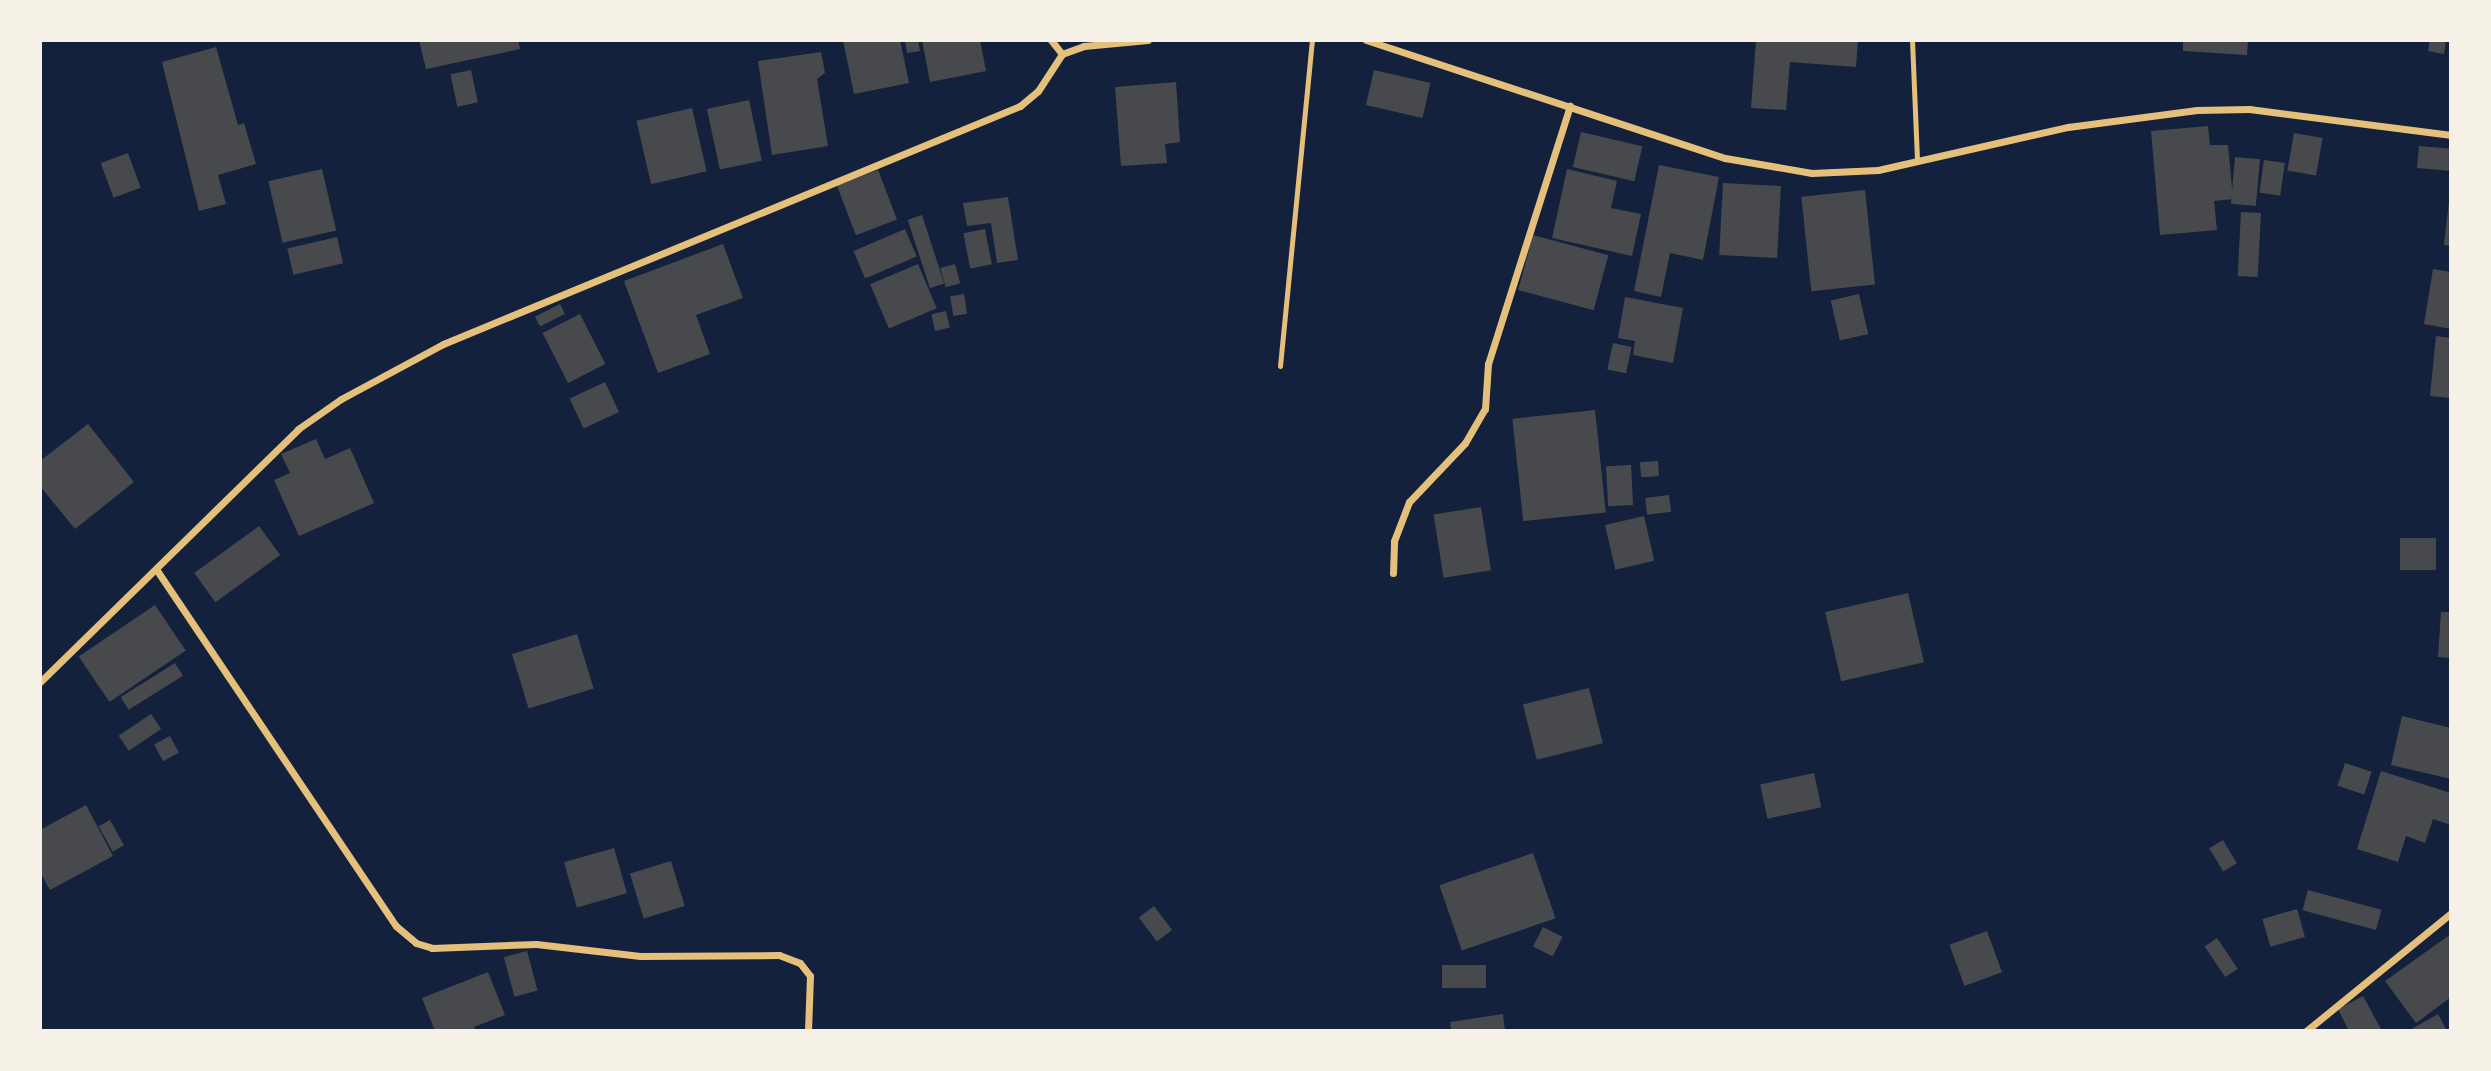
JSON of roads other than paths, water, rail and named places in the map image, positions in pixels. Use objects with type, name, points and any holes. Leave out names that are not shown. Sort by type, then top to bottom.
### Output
[{"type":"street","points":[[1052,40],[1062,54]]},
{"type":"street","points":[[40,681],[298,429],[341,399],[443,344],[1020,106],[1038,91],[1062,54],[1084,46],[1148,40]]},
{"type":"street","points":[[1366,40],[1725,159],[1800,171],[1878,170],[2068,127],[2197,110],[2249,109],[2451,135]]},
{"type":"street","points":[[1393,573],[1394,541],[1409,502],[1465,443],[1485,409],[1488,364],[1570,106]]},
{"type":"street","points":[[156,569],[396,926],[415,943],[432,947],[536,944],[640,956],[779,955],[800,963],[810,976],[808,1031]]},
{"type":"street","points":[[2306,1031],[2451,913]]},
{"type":"lane","points":[[1280,366],[1312,40]]},
{"type":"lane","points":[[1912,40],[1917,161]]}]
